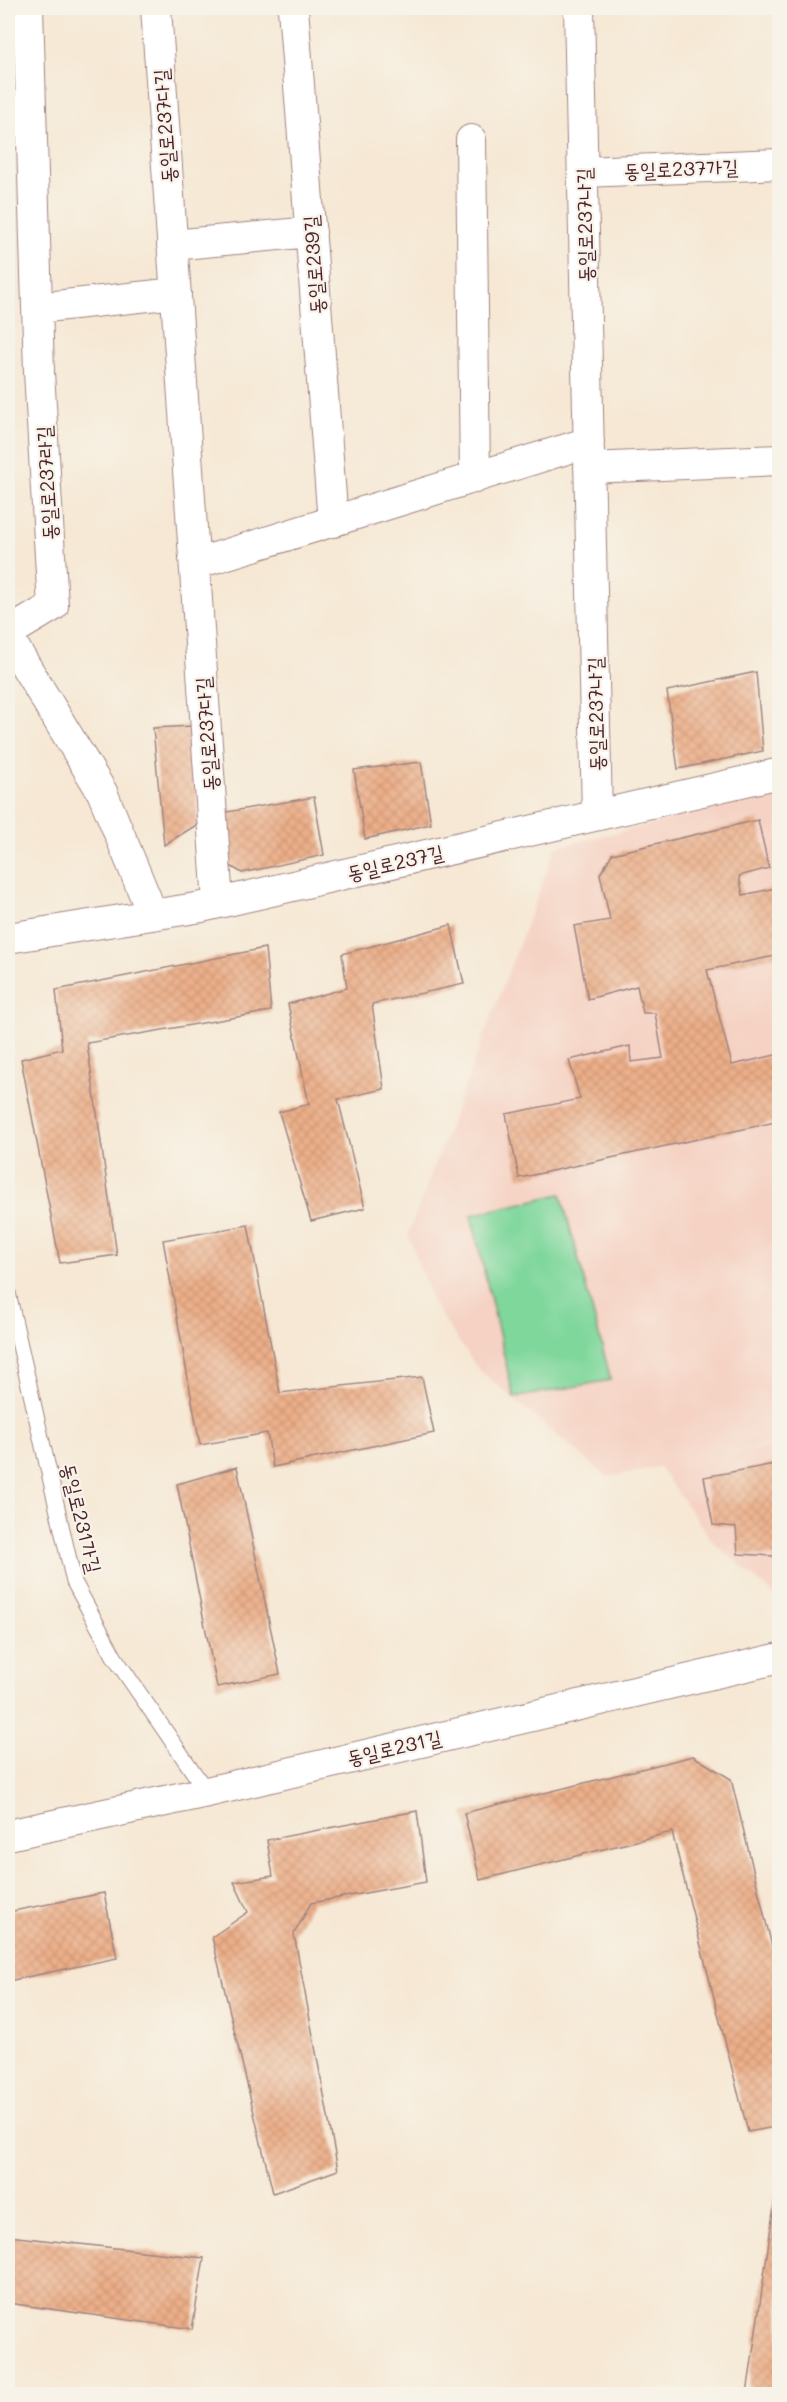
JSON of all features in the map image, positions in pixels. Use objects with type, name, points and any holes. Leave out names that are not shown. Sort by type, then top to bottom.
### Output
[{"type":"street","name":"동일로237라길","points":[[8,633],[53,606],[39,372],[28,8]]},
{"type":"street","name":"동일로237다길","points":[[156,8],[218,903]]},
{"type":"street","name":"동일로239길","points":[[293,8],[333,522]]},
{"type":"street","name":"동일로237나길","points":[[579,8],[597,815]]},
{"type":"street","points":[[471,140],[475,478]]},
{"type":"street","name":"동일로237가길","points":[[583,171],[780,164]]},
{"type":"street","points":[[172,244],[311,232]]},
{"type":"street","points":[[38,308],[176,293]]},
{"type":"street","points":[[195,564],[475,478],[589,455],[780,460]]},
{"type":"street","points":[[8,637],[102,792],[152,913]]},
{"type":"street","name":"동일로237길","points":[[8,938],[218,903],[780,773]]},
{"type":"street","name":"동일로231길","points":[[8,1835],[207,1792],[780,1658]]},
{"type":"lane","name":"동일로231가길","points":[[8,1293],[74,1582],[115,1658],[207,1792]]},
{"type":"shaded area","points":[[779,793],[779,1442],[729,1453],[779,1445],[779,1599],[712,1541],[659,1467],[607,1477],[478,1369],[433,1304],[408,1235],[556,847]]},
{"type":"green space","points":[[561,1194],[611,1380],[514,1398],[471,1215]]},
{"type":"building","points":[[756,672],[763,751],[678,769],[667,691]]},
{"type":"building","points":[[193,726],[198,824],[164,845],[153,728]]},
{"type":"building","points":[[421,762],[431,824],[365,839],[354,770]]},
{"type":"building","points":[[314,797],[324,855],[242,873],[227,864],[221,813]]},
{"type":"building","points":[[758,820],[769,868],[739,876],[743,895],[780,887],[780,955],[707,970],[732,1065],[780,1054],[780,1121],[519,1178],[506,1114],[580,1099],[569,1060],[630,1046],[631,1062],[663,1058],[655,1013],[643,1013],[637,986],[588,999],[574,926],[610,920],[600,874],[612,854]]},
{"type":"building","points":[[451,925],[464,984],[372,1004],[384,1089],[338,1099],[365,1208],[311,1221],[279,1112],[309,1104],[288,1004],[347,988],[342,954]]},
{"type":"building","points":[[265,948],[271,1011],[87,1043],[117,1255],[60,1263],[21,1059],[62,1049],[56,990]]},
{"type":"building","points":[[248,1225],[280,1393],[422,1377],[434,1433],[273,1467],[267,1433],[200,1445],[163,1240]]},
{"type":"building","points":[[780,1463],[780,1580],[778,1580],[774,1556],[738,1554],[736,1527],[713,1525],[704,1477]]},
{"type":"building","points":[[237,1467],[280,1674],[217,1687],[177,1484]]},
{"type":"building","points":[[693,1756],[731,1779],[780,1979],[780,2126],[748,2132],[672,1832],[480,1880],[464,1813]]},
{"type":"building","points":[[417,1811],[426,1882],[311,1903],[294,1934],[338,2170],[273,2193],[212,1937],[248,1912],[234,1882],[273,1876],[267,1840]]},
{"type":"building","points":[[104,1893],[117,1958],[8,1981],[8,1912]]},
{"type":"building","points":[[778,2178],[780,2394],[747,2394]]},
{"type":"building","points":[[8,2236],[204,2258],[192,2329],[8,2303]]}]
